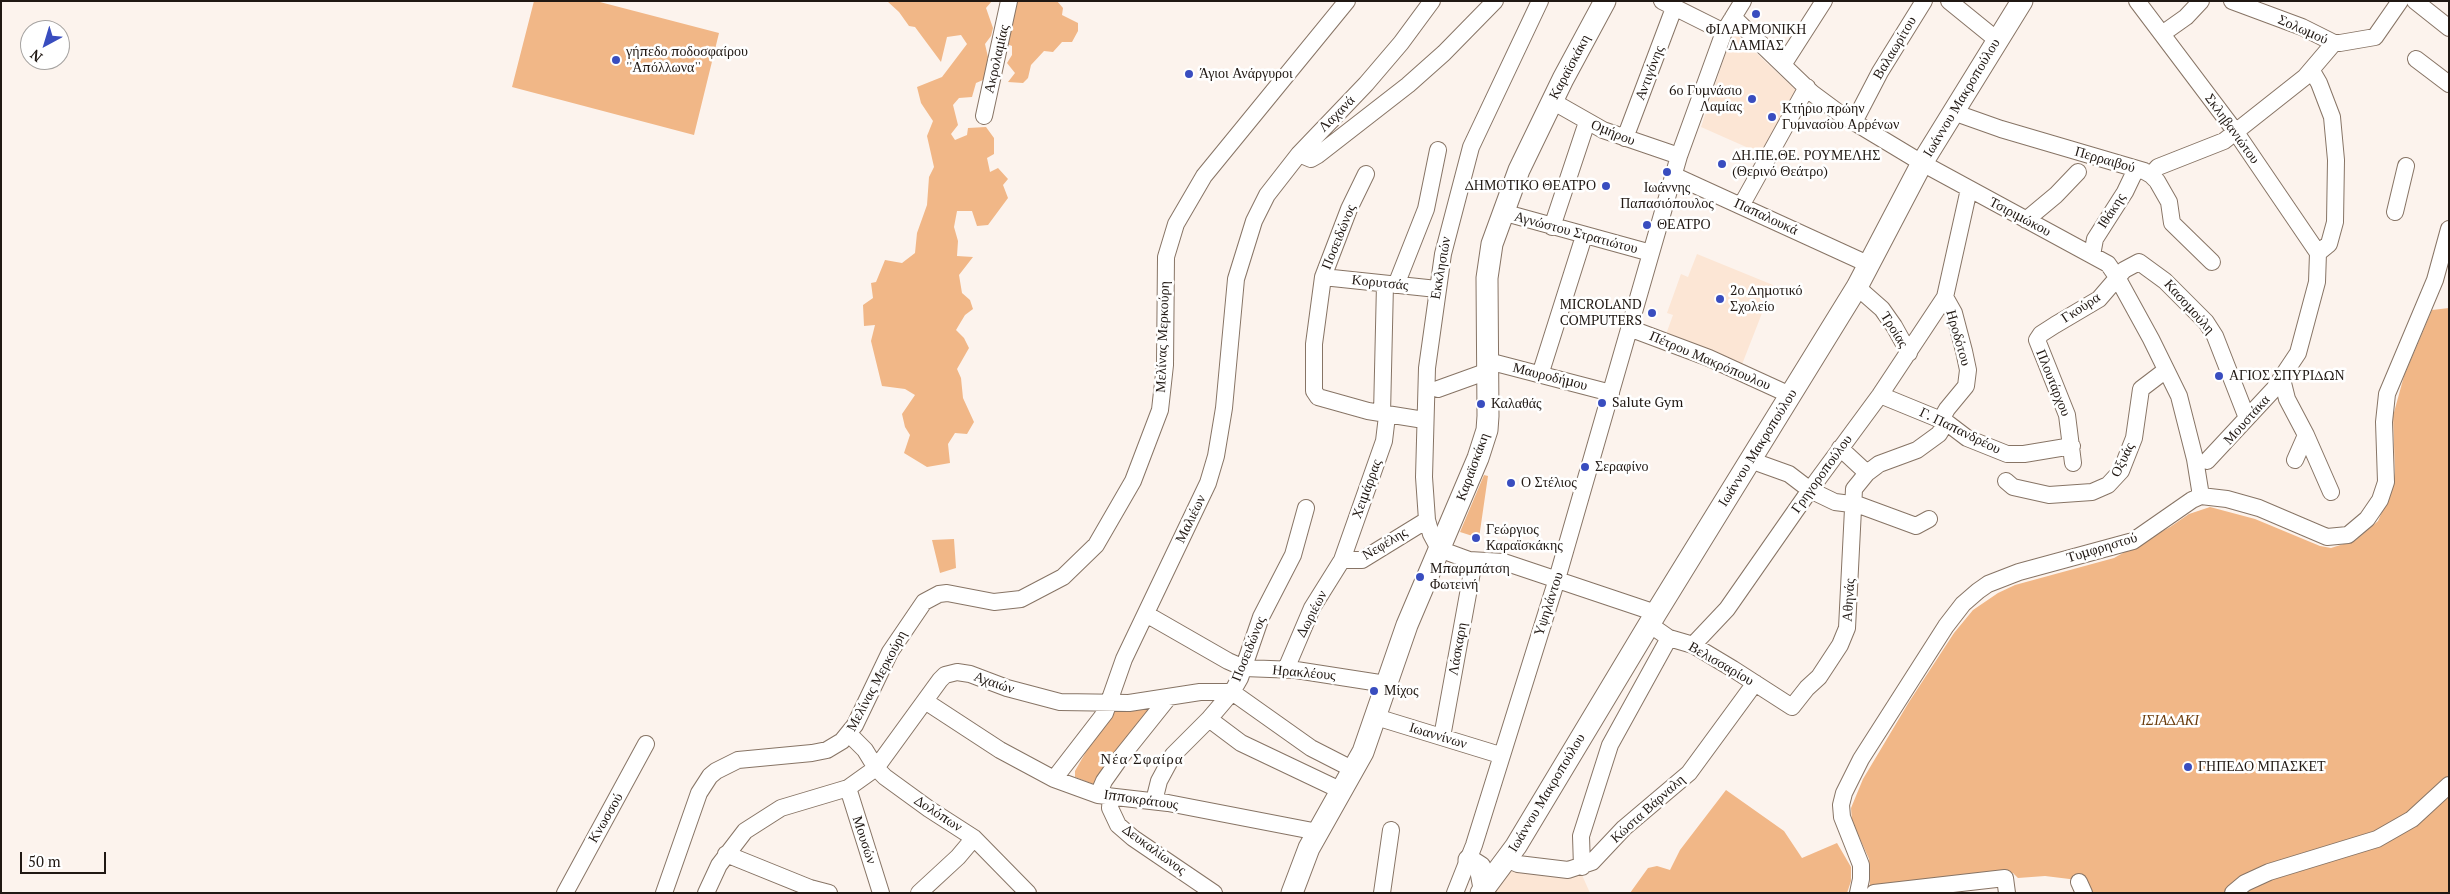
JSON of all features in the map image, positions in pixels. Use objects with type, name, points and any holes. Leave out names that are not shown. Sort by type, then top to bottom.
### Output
[{"type":"main road","name":"Καραϊσκάκη","points":[[1293,892],[1302,862],[1354,770],[1376,718],[1407,626],[1467,487],[1487,430],[1489,261],[1502,212],[1516,177],[1552,101],[1604,1]]},
{"type":"main road","name":"Ιωάννου Μακροπούλου","points":[[1482,890],[1506,859],[1652,618],[1857,287],[1922,163],[1996,40],[2022,1]]},
{"type":"main road","points":[[1469,860],[1480,867],[1482,890]]},
{"type":"street","name":"Ακρολαμίας","points":[[984,116],[1009,1]]},
{"type":"street","name":"Μελίνας Μερκούρη","points":[[664,893],[704,782],[716,771],[744,759],[793,755],[827,750],[836,746],[849,734],[890,652],[924,602],[939,594],[947,593],[994,602],[1021,599],[1063,577],[1096,545],[1134,481],[1160,410],[1165,365],[1166,257],[1176,224],[1204,176],[1347,1]]},
{"type":"street","name":"Λαχανά","points":[[1250,232],[1267,195],[1299,154],[1402,43],[1432,1]]},
{"type":"street","points":[[1299,154],[1311,159],[1318,155],[1408,85],[1444,53],[1495,1]]},
{"type":"street","name":"Εκκλησιών","points":[[1439,549],[1434,541],[1427,520],[1424,477],[1424,420],[1429,348],[1437,289],[1454,206],[1471,147],[1540,1]]},
{"type":"street","name":"Υψηλάντου","points":[[1455,893],[1469,860],[1500,755],[1557,579],[1679,156],[1724,32],[1743,1]]},
{"type":"street","points":[[1783,65],[1824,1]]},
{"type":"street","name":"Βαλαωρίτου","points":[[1854,122],[1880,72],[1924,1]]},
{"type":"street","points":[[1949,1],[1996,40]]},
{"type":"street","name":"Σκληβανιώτου","points":[[2136,1],[2235,131],[2318,258]]},
{"type":"street","points":[[2162,34],[2186,17],[2201,1]]},
{"type":"street","name":"Σολωμού","points":[[2232,1],[2302,28],[2334,43],[2375,37],[2400,1]]},
{"type":"street","points":[[2415,1],[2449,28]]},
{"type":"street","points":[[1668,4],[1724,32]]},
{"type":"street","name":"Αντιγόνης","points":[[1625,138],[1668,4]]},
{"type":"street","name":"Τσιριμώκου","points":[[1733,17],[1807,87],[1854,122],[1922,163],[2108,264],[2117,277],[2179,396],[2195,459],[2201,496]]},
{"type":"street","points":[[2144,172],[2218,144],[2283,96],[2312,71],[2334,43]]},
{"type":"street","points":[[2416,59],[2449,84]]},
{"type":"street","name":"Μουστάκα","points":[[2207,461],[2282,379],[2298,353],[2314,294],[2318,258],[2329,244],[2335,222],[2336,160],[2332,117],[2319,83],[2312,71]]},
{"type":"street","points":[[1741,206],[1807,87]]},
{"type":"street","name":"Ομήρου","points":[[1552,101],[1587,122],[1625,138],[1679,156]]},
{"type":"street","name":"Περραιβού","points":[[1953,112],[2001,129],[2144,172],[2157,181],[2169,202],[2172,223],[2212,262]]},
{"type":"street","points":[[1552,227],[1587,122]]},
{"type":"street","name":"Χειμάρρας","points":[[1342,560],[1384,441],[1390,284],[1426,209],[1438,150]]},
{"type":"street","points":[[2395,212],[2406,166]]},
{"type":"street","points":[[2026,220],[2056,195],[2078,172]]},
{"type":"street","name":"Ιθάκης","points":[[2092,255],[2094,239],[2125,192],[2144,172]]},
{"type":"street","name":"Ποσειδώνος","points":[[1366,174],[1349,209],[1323,277],[1314,344],[1314,391],[1318,397],[1385,415]]},
{"type":"street","name":"Παπαλουκά","points":[[1673,175],[1859,260]]},
{"type":"street","name":"Ηροδότου","points":[[1946,422],[1943,416],[1966,386],[1968,370],[1954,314],[1945,297],[1970,189]]},
{"type":"street","name":"Αγνώστου Στρατιώτου","points":[[1502,212],[1584,236],[1651,252]]},
{"type":"street","points":[[2201,496],[2227,499],[2259,508],[2327,537],[2348,535],[2366,519],[2380,500],[2386,482],[2384,422],[2387,394],[2435,280],[2449,229]]},
{"type":"street","name":"Μαλιέων","points":[[1054,779],[1100,721],[1109,702],[1124,659],[1204,492],[1214,463],[1230,361],[1235,285],[1250,232]]},
{"type":"street","points":[[1540,375],[1584,236]]},
{"type":"street","name":"Γκούρα","points":[[2041,334],[2099,299],[2117,277],[2129,266],[2139,262]]},
{"type":"street","name":"Κασομούλη","points":[[2139,262],[2179,294],[2215,336],[2247,418]]},
{"type":"street","name":"Κορυτσάς","points":[[1323,277],[1437,289]]},
{"type":"street","name":"Τροίας","points":[[1857,287],[1882,309],[1894,326],[1908,353]]},
{"type":"street","name":"Γρηγοροπούλου","points":[[1693,645],[1727,609],[1840,448],[1880,395],[1945,297]]},
{"type":"street","name":"Πέτρου Μακρόπουλου","points":[[1629,328],[1709,358],[1790,395]]},
{"type":"street","name":"Πλουτάρχου","points":[[2041,334],[2037,340],[2038,345],[2067,415],[2073,463]]},
{"type":"street","points":[[1438,389],[1488,366]]},
{"type":"street","name":"Μαυροδήμου","points":[[1488,366],[1540,375],[1611,393]]},
{"type":"street","name":"Οξυάς","points":[[2006,481],[2013,487],[2049,494],[2092,492],[2108,485],[2121,471],[2131,446],[2141,389],[2166,370]]},
{"type":"street","points":[[2282,379],[2292,409],[2306,435],[2331,492]]},
{"type":"street","name":"Γ. Παπανδρέου","points":[[1880,395],[1946,422],[1967,438],[2007,454],[2024,454],[2072,446]]},
{"type":"street","points":[[1385,415],[1424,420]]},
{"type":"street","points":[[1851,504],[1854,488],[1867,473],[1879,464],[1928,443],[1943,429],[1946,422]]},
{"type":"street","points":[[2295,460],[2306,435]]},
{"type":"street","points":[[1840,448],[1867,473]]},
{"type":"street","points":[[1750,460],[1789,474],[1810,490],[1835,502],[1851,504],[1916,526],[1929,520]]},
{"type":"street","name":"Τυμφρηστού","points":[[1858,893],[1862,872],[1842,818],[1844,793],[1861,759],[1962,604],[1988,584],[2008,576],[2133,541],[2192,500],[2201,496]]},
{"type":"street","name":"Αθηνάς","points":[[1792,707],[1807,688],[1819,677],[1840,645],[1847,628],[1851,564],[1851,504]]},
{"type":"street","name":"Ποσειδώνος","points":[[1154,801],[1159,781],[1170,760],[1232,692],[1244,668],[1261,617],[1293,555],[1306,508]]},
{"type":"street","name":"Νεφέλης","points":[[1342,560],[1362,560],[1427,520]]},
{"type":"street","name":"Βελισσαρίου","points":[[1439,549],[1474,561],[1504,562],[1557,579],[1652,618],[1670,638],[1693,645],[1792,707]]},
{"type":"street","name":"Δωριέων","points":[[1286,669],[1312,608],[1342,560]]},
{"type":"street","name":"Λάσκαρη","points":[[1442,738],[1474,561]]},
{"type":"street","name":"Ηρακλέους","points":[[1146,614],[1244,668],[1286,669],[1386,684]]},
{"type":"street","points":[[1506,859],[1518,864],[1568,870],[1582,867],[1580,850],[1582,833],[1610,745],[1670,638]]},
{"type":"street","name":"Αχαιών","points":[[706,893],[726,854],[745,831],[764,817],[801,801],[848,788],[876,768],[945,675],[957,672],[970,674],[1007,688],[1060,702],[1128,703],[1216,691],[1232,692]]},
{"type":"street","name":"Κώστα Βάρναλη","points":[[1582,867],[1592,862],[1628,824],[1689,773],[1755,683]]},
{"type":"street","points":[[1232,692],[1311,748],[1354,770]]},
{"type":"street","points":[[1104,796],[1104,781],[1121,756],[1170,697]]},
{"type":"street","name":"Ιπποκράτους","points":[[925,701],[1000,750],[1054,779],[1104,796],[1154,801],[1318,832]]},
{"type":"street","name":"Ιωαννίνων","points":[[1376,718],[1500,755]]},
{"type":"street","points":[[1209,719],[1241,743],[1342,791]]},
{"type":"street","name":"Δολόπων","points":[[849,734],[865,750],[876,768],[900,789],[974,838],[1028,893]]},
{"type":"street","name":"Κνωσσού","points":[[565,893],[646,744]]},
{"type":"street","points":[[2233,893],[2253,879],[2269,872],[2377,839],[2412,819],[2449,785]]},
{"type":"street","name":"Μουσών","points":[[848,788],[881,893]]},
{"type":"street","name":"Δευκαλίωνος","points":[[1104,796],[1118,826],[1214,893]]},
{"type":"street","points":[[1382,893],[1391,830]]},
{"type":"street","points":[[919,893],[958,857],[974,838]]},
{"type":"street","points":[[726,854],[810,888],[829,893]]},
{"type":"street","points":[[1874,893],[2005,878],[2007,893]]},
{"type":"shaded area","name":"6ο Γυμνάσιο Λαμίας","points":[[1732,34],[1738,36],[1799,93],[1762,154],[1701,127]]},
{"type":"shaded area","name":"2ο Δημοτικό Σχολείο","points":[[1697,254],[1773,285],[1741,367],[1665,337],[1673,315],[1667,313],[1681,274],[1688,277]]},
{"type":"shaded area","points":[[1509,871],[1582,875],[1590,893],[1494,893]]},
{"type":"green space","name":"γήπεδο ποδοσφαίρου ''Απόλλωνα''","points":[[534,1],[596,1],[719,33],[694,135],[512,87]]},
{"type":"green space","points":[[887,1],[992,1],[986,8],[993,28],[991,36],[985,44],[990,66],[983,80],[976,83],[972,97],[959,98],[953,105],[958,125],[951,134],[955,140],[967,135],[968,128],[986,127],[994,138],[994,154],[987,158],[990,172],[998,168],[1008,179],[1003,185],[1008,198],[988,225],[977,226],[972,211],[957,211],[954,227],[958,241],[957,256],[973,257],[959,275],[962,293],[970,300],[973,309],[965,315],[956,330],[964,338],[969,348],[957,369],[961,378],[963,398],[974,422],[967,434],[955,433],[948,444],[950,463],[927,467],[904,453],[910,435],[905,427],[902,414],[915,395],[905,389],[882,386],[871,341],[875,325],[864,326],[863,305],[873,298],[871,283],[876,282],[885,260],[902,263],[915,253],[917,233],[927,205],[929,177],[934,167],[927,136],[933,121],[921,103],[917,87],[942,77],[967,44],[961,35],[947,37],[941,62],[915,27],[909,26],[899,12]]},
{"type":"green space","points":[[1000,1],[1057,1],[1063,8],[1062,15],[1078,23],[1078,31],[1072,42],[1062,42],[1053,52],[1044,51],[1031,65],[1028,78],[1023,83],[1008,82],[1015,73],[1007,63],[1012,55],[1012,46],[1007,44],[1014,15],[1013,6]]},
{"type":"green space","name":"ΙΣΙΑΔΑΚΙ","points":[[2449,308],[2449,893],[2092,893],[2086,881],[2045,876],[2018,878],[2013,873],[1870,889],[1869,859],[1852,821],[1851,808],[1863,779],[1909,702],[1954,633],[1973,610],[1998,593],[2015,585],[2114,558],[2170,527],[2189,514],[2210,507],[2255,519],[2320,546],[2331,548],[2356,540],[2378,521],[2392,489],[2395,473],[2393,416],[2404,376],[2432,310]]},
{"type":"green space","points":[[1484,475],[1488,476],[1479,538],[1460,532]]},
{"type":"green space","points":[[954,539],[956,568],[940,573],[932,540]]},
{"type":"green space","points":[[1146,708],[1155,711],[1098,786],[1075,777],[1075,771],[1087,750],[1114,710]]},
{"type":"green space","points":[[1726,790],[1784,831],[1802,858],[1837,843],[1851,867],[1851,881],[1847,893],[1630,893],[1648,868],[1657,866],[1670,870],[1680,850]]},
{"type":"place","name":"ΦΙΛΑΡΜΟΝΙΚΗ ΛΑΜΙΑΣ","points":[[1756,14]]},
{"type":"place","name":"γήπεδο ποδοσφαίρου ''Απόλλωνα''","points":[[616,60]]},
{"type":"place","name":"Άγιοι Ανάργυροι","points":[[1189,74]]},
{"type":"place","name":"6ο Γυμνάσιο Λαμίας","points":[[1752,99]]},
{"type":"place","name":"Κτήριο πρώην Γυμνασίου Αρρένων","points":[[1772,117]]},
{"type":"place","name":"ΔΗ.ΠΕ.ΘΕ. ΡΟΥΜΕΛΗΣ (Θερινό Θεάτρο)","points":[[1722,164]]},
{"type":"place","name":"Ιωάννης Παπασιόπουλος","points":[[1667,172]]},
{"type":"place","name":"ΔΗΜΟΤΙΚΟ ΘΕΑΤΡΟ","points":[[1606,186]]},
{"type":"place","name":"ΘΕΑΤΡΟ","points":[[1647,225]]},
{"type":"place","name":"2ο Δημοτικό Σχολείο","points":[[1720,299]]},
{"type":"place","name":"MICROLAND COMPUTERS","points":[[1652,313]]},
{"type":"place","name":"ΑΓΙΟΣ ΣΠΥΡΙΔΩΝ","points":[[2219,376]]},
{"type":"place","name":"Salute Gym","points":[[1602,403]]},
{"type":"place","name":"Καλαθάς","points":[[1481,404]]},
{"type":"place","name":"Σεραφίνο","points":[[1585,467]]},
{"type":"place","name":"Ο Στέλιος","points":[[1511,483]]},
{"type":"place","name":"Γεώργιος Καραϊσκάκης","points":[[1476,538]]},
{"type":"place","name":"Μπαρμπάτση Φωτεινή","points":[[1420,577]]},
{"type":"place","name":"Μίχος","points":[[1374,691]]},
{"type":"place","name":"ΓΗΠΕΔΟ ΜΠΑΣΚΕΤ","points":[[2188,767]]},
{"type":"district","name":"Νέα Σφαίρα","points":[[1142,760]]}]
